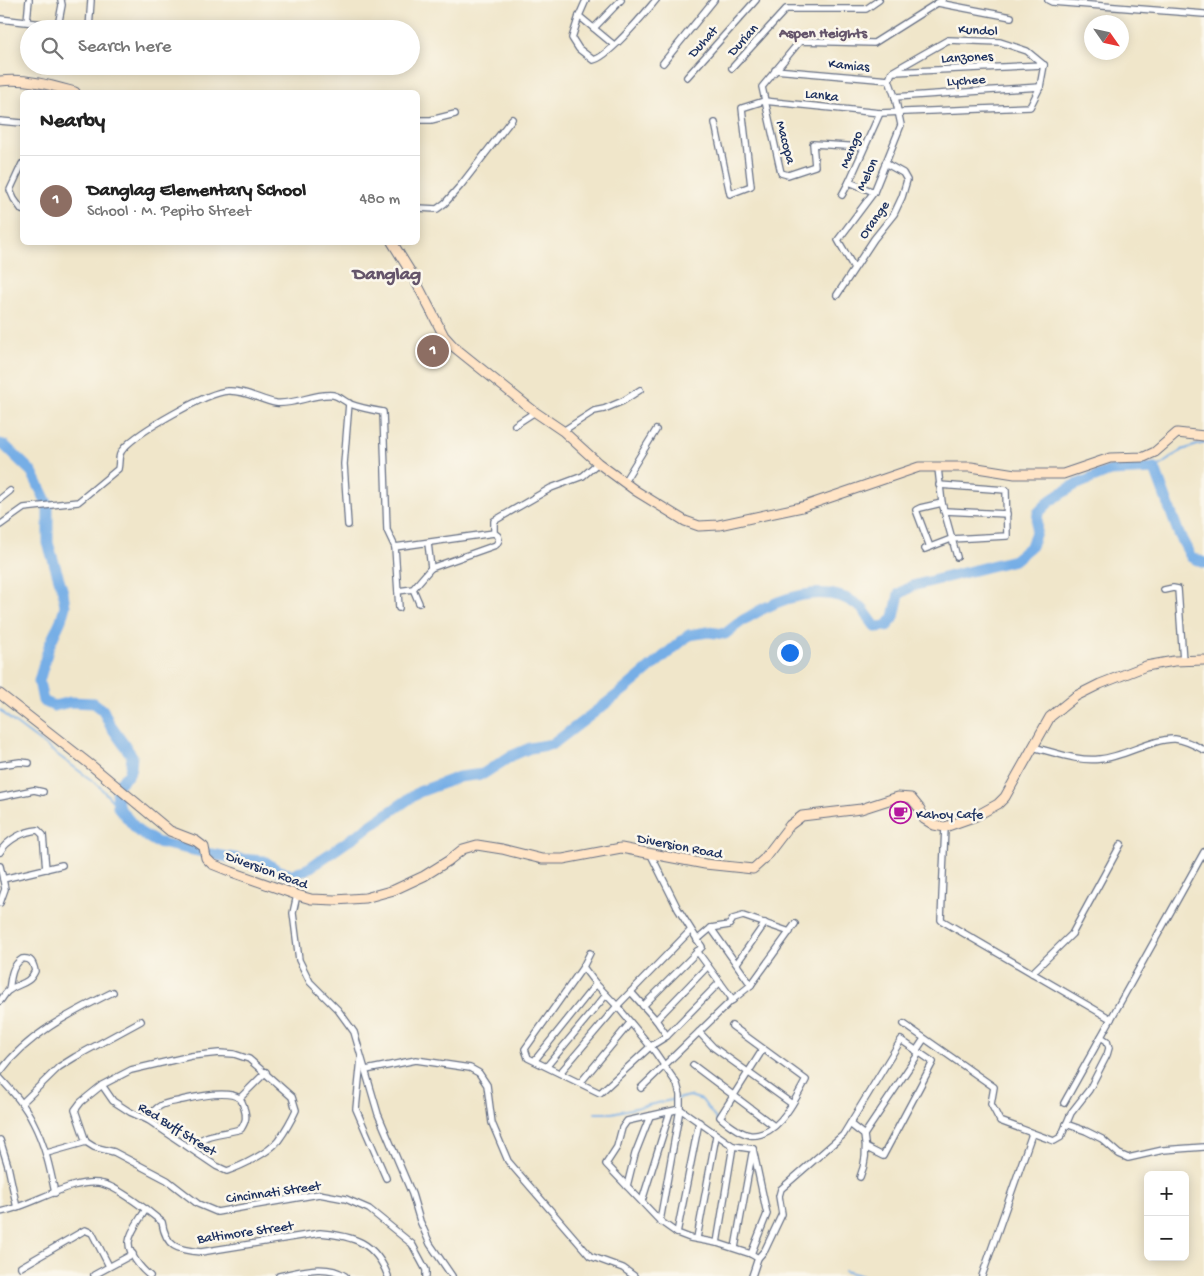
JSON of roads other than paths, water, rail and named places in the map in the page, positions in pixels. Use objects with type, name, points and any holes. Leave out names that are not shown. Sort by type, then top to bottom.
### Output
[{"type":"street","points":[[27,20],[29,0]]},
{"type":"street","points":[[59,20],[61,0]]},
{"type":"street","points":[[89,20],[92,0]]},
{"type":"street","points":[[586,0],[572,38],[579,49],[593,60],[599,59],[614,45],[656,0]]},
{"type":"street","points":[[594,28],[621,0]]},
{"type":"street","points":[[663,63],[714,0]]},
{"type":"street","name":"Duhat","points":[[687,77],[756,0]]},
{"type":"street","name":"Durian","points":[[732,68],[786,8],[866,9],[879,0]]},
{"type":"street","points":[[1048,0],[1052,2],[1204,14]]},
{"type":"street","points":[[715,123],[730,194],[751,186],[742,108],[764,100],[762,87],[800,41],[874,43],[940,1],[1011,16]]},
{"type":"street","points":[[579,16],[614,45]]},
{"type":"street","points":[[0,18],[20,20]]},
{"type":"street","name":"Kundol","points":[[892,72],[948,40],[1000,42],[1027,51],[1044,65]]},
{"type":"street","name":"Lanzones","points":[[892,72],[1044,65]]},
{"type":"street","name":"Lanka","points":[[764,100],[880,113],[1030,108],[1040,87],[1044,65]]},
{"type":"street","name":"Kamias","points":[[775,70],[889,80]]},
{"type":"street","points":[[892,72],[889,80],[898,112]]},
{"type":"street","points":[[0,81],[30,80],[59,90]]},
{"type":"street","name":"Lychee","points":[[895,96],[1040,87]]},
{"type":"street","name":"Macopa","points":[[764,100],[781,172],[788,175],[815,166],[813,144],[864,147]]},
{"type":"street","name":"Melon","points":[[854,268],[838,240],[874,192],[901,125],[898,112]]},
{"type":"street","name":"Mango","points":[[842,195],[880,113]]},
{"type":"street","points":[[420,120],[431,120],[454,114]]},
{"type":"street","points":[[420,208],[437,209],[445,203],[512,119]]},
{"type":"street","points":[[0,120],[20,123]]},
{"type":"street","name":"Orange","points":[[837,294],[894,214],[902,197],[908,180],[903,173],[885,163]]},
{"type":"street","points":[[20,168],[10,190],[20,207]]},
{"type":"street","points":[[849,182],[874,192]]},
{"type":"street","points":[[394,245],[413,276],[444,336],[454,348],[535,412],[563,431],[598,463],[624,482],[685,521],[698,526],[719,525],[811,505],[919,467],[971,467],[1015,474],[1063,474],[1110,458],[1144,457],[1155,452],[1177,433],[1204,436]]},
{"type":"street","points":[[563,431],[594,411],[623,401],[640,390]]},
{"type":"street","points":[[0,524],[24,508],[72,503],[85,498],[118,469],[119,456],[127,444],[167,418],[216,393],[238,392],[276,403],[298,402],[334,395],[366,410],[383,412],[387,530],[395,547],[399,608]]},
{"type":"street","points":[[348,525],[344,464],[349,403]]},
{"type":"street","points":[[515,425],[535,412]]},
{"type":"street","points":[[624,482],[656,430]]},
{"type":"street","points":[[398,591],[413,589],[431,568],[496,545],[499,540],[498,536],[494,533],[494,521],[551,488],[583,476],[598,463]]},
{"type":"street","points":[[938,468],[942,503],[956,557]]},
{"type":"street","points":[[939,485],[1006,490],[1007,536],[951,539],[927,548],[916,510],[942,503]]},
{"type":"street","points":[[0,499],[10,491]]},
{"type":"street","points":[[944,511],[1007,514]]},
{"type":"street","points":[[395,547],[494,533]]},
{"type":"street","points":[[428,542],[431,568]]},
{"type":"street","points":[[413,589],[419,603]]},
{"type":"street","points":[[1164,590],[1178,589],[1183,660]]},
{"type":"street","points":[[1111,1019],[941,920],[945,827],[976,816],[1001,800],[1011,788],[1050,717],[1076,696],[1100,684],[1146,666],[1183,660],[1204,660]]},
{"type":"street","name":"Diversion Road","points":[[0,694],[117,786],[170,831],[196,842],[212,864],[311,899],[365,898],[394,890],[424,876],[463,849],[477,846],[502,849],[542,859],[563,859],[621,848],[705,864],[753,869],[764,859],[790,825],[802,816],[861,809],[898,797],[911,798],[920,809],[924,819],[934,825],[945,827]]},
{"type":"street","points":[[1032,747],[1090,760],[1121,755],[1165,740],[1181,741],[1204,750]]},
{"type":"street","points":[[0,765],[20,762],[29,764]]},
{"type":"street","points":[[0,797],[34,790],[43,792]]},
{"type":"street","points":[[0,852],[3,846],[18,836],[30,830],[38,830],[43,835],[46,869]]},
{"type":"street","points":[[1032,973],[1072,934],[1122,844]]},
{"type":"street","points":[[1064,1104],[1204,852]]},
{"type":"street","points":[[643,1006],[702,947],[690,931],[650,853]]},
{"type":"street","points":[[3,879],[62,865]]},
{"type":"street","points":[[0,866],[5,889],[0,903]]},
{"type":"street","points":[[297,895],[293,913],[299,960],[310,982],[338,1010],[354,1032],[378,1114],[412,1194],[420,1221],[430,1244],[452,1276]]},
{"type":"street","points":[[697,940],[711,928],[729,925],[734,919],[743,916],[790,932]]},
{"type":"street","points":[[737,962],[765,923]]},
{"type":"street","points":[[641,1088],[751,985],[795,924]]},
{"type":"street","points":[[711,928],[737,962],[751,985]]},
{"type":"street","points":[[560,1072],[617,1006],[690,931]]},
{"type":"street","points":[[697,951],[733,1000]]},
{"type":"street","points":[[590,953],[525,1049],[528,1058],[600,1092],[651,1046],[667,1036],[720,982]]},
{"type":"street","points":[[0,1001],[9,990],[22,985],[30,979],[35,971],[31,960],[22,959],[17,962],[12,971],[9,990]]},
{"type":"street","points":[[583,966],[596,984],[651,1046],[677,1084],[680,1110],[660,1221]]},
{"type":"street","points":[[656,1020],[708,966]]},
{"type":"street","points":[[535,1060],[596,984]]},
{"type":"street","points":[[0,1072],[38,1033],[112,992]]},
{"type":"street","points":[[631,992],[656,1020],[667,1036]]},
{"type":"street","points":[[547,1066],[606,995]]},
{"type":"street","points":[[22,1103],[59,1067],[141,1021]]},
{"type":"street","points":[[580,1082],[630,1023]]},
{"type":"street","points":[[904,1024],[994,1087],[991,1104],[1000,1120],[1054,1141],[1061,1136],[1071,1113],[1089,1090],[1107,1055],[1108,1041],[1101,1037]]},
{"type":"street","points":[[732,1026],[806,1080],[783,1118],[762,1134],[750,1135],[720,1118],[763,1049]]},
{"type":"street","points":[[699,1032],[712,1047],[792,1104]]},
{"type":"street","points":[[864,1135],[918,1052],[924,1039]]},
{"type":"street","points":[[752,1276],[758,1258],[765,1250],[782,1214],[779,1196],[781,1189],[843,1135],[901,1040],[933,1062],[883,1156],[867,1148]]},
{"type":"street","points":[[46,1153],[86,1142],[75,1110],[81,1102],[102,1086],[130,1070],[191,1056],[219,1053],[234,1054],[249,1059],[266,1072],[240,1098]]},
{"type":"street","points":[[362,1057],[356,1109],[386,1178]]},
{"type":"street","points":[[366,1070],[416,1060],[470,1068],[478,1073],[487,1085],[492,1123],[508,1161],[590,1256],[623,1268],[634,1276]]},
{"type":"street","points":[[692,1064],[774,1126]]},
{"type":"street","name":"Red Buff Street","points":[[102,1086],[113,1101],[130,1112],[148,1120],[216,1166],[227,1171],[243,1165],[277,1142],[296,1110],[292,1097],[266,1072]]},
{"type":"street","points":[[0,1078],[22,1103],[33,1120],[46,1153],[56,1193]]},
{"type":"street","points":[[148,1120],[161,1105],[194,1097],[229,1094],[240,1098],[246,1114],[246,1121],[241,1129],[212,1134],[197,1141],[190,1148]]},
{"type":"street","points":[[753,1149],[733,1146],[680,1110],[627,1122],[622,1128],[617,1147],[606,1164],[660,1221],[677,1233],[690,1238],[717,1242],[758,1258]]},
{"type":"street","points":[[642,1201],[670,1112]]},
{"type":"street","points":[[627,1186],[635,1154],[650,1116]]},
{"type":"street","points":[[677,1233],[699,1122]]},
{"type":"street","points":[[850,1124],[864,1135],[867,1148],[864,1168],[860,1176]]},
{"type":"street","points":[[1066,1124],[1097,1136],[1119,1154],[1128,1158],[1163,1150],[1204,1147]]},
{"type":"street","points":[[982,1276],[1032,1134]]},
{"type":"street","points":[[697,1238],[716,1136]]},
{"type":"street","points":[[0,1140],[17,1208]]},
{"type":"street","name":"Cincinnati Street","points":[[86,1142],[94,1147],[114,1152],[167,1180],[198,1204],[216,1212],[319,1194],[346,1199],[369,1209],[412,1244],[426,1270],[426,1276]]},
{"type":"street","points":[[717,1242],[733,1146]]},
{"type":"street","points":[[750,1254],[767,1214],[753,1149]]},
{"type":"street","points":[[735,1248],[753,1149]]},
{"type":"street","name":"Baltimore Street","points":[[0,1212],[17,1208],[82,1182],[105,1184],[146,1209],[162,1222],[164,1234],[168,1241],[185,1251],[201,1252],[320,1234],[338,1235],[359,1241],[372,1249],[382,1262],[388,1276]]},
{"type":"street","points":[[146,1209],[129,1243],[133,1254],[143,1270],[150,1276]]},
{"type":"street","points":[[21,1267],[85,1230],[92,1233],[109,1266]]},
{"type":"street","points":[[94,1275],[133,1254]]},
{"type":"street","points":[[278,1276],[325,1269],[333,1270],[345,1276]]},
{"type":"waterway","points":[[1155,469],[1182,450],[1204,443]]},
{"type":"waterway","points":[[0,444],[4,445],[32,472],[48,505],[48,543],[63,592],[65,606],[49,646],[39,681],[43,701],[54,706],[70,702],[94,703],[103,710],[110,725],[132,756],[129,774],[119,783]]},
{"type":"waterway","points":[[117,788],[118,807],[139,832],[156,842],[211,854],[264,861],[277,870],[293,875],[309,868],[419,792],[459,777],[483,774],[511,756],[530,748],[553,744],[625,689],[689,635],[708,632],[725,634],[744,620],[773,604],[802,595],[817,594],[832,595],[846,599],[859,606],[876,627],[887,626],[894,617],[899,594],[912,586],[1014,560],[1031,546],[1036,532],[1038,513],[1051,500],[1073,486],[1110,471],[1155,469],[1179,534],[1191,557],[1204,563]]},
{"type":"waterway","points":[[0,710],[98,785],[118,807]]},
{"type":"waterway","points":[[595,1113],[612,1113],[690,1096],[702,1100],[718,1122]]},
{"type":"waterway","points":[[844,1271],[863,1276]]},
{"type":"place","name":"Danglag Elementary School","points":[[433,351]]},
{"type":"place","name":"Kahoy Cafe","points":[[900,813]]},
{"type":"district","name":"Aspen Heights","points":[[823,32]]},
{"type":"district","name":"Danglag","points":[[387,272]]}]
